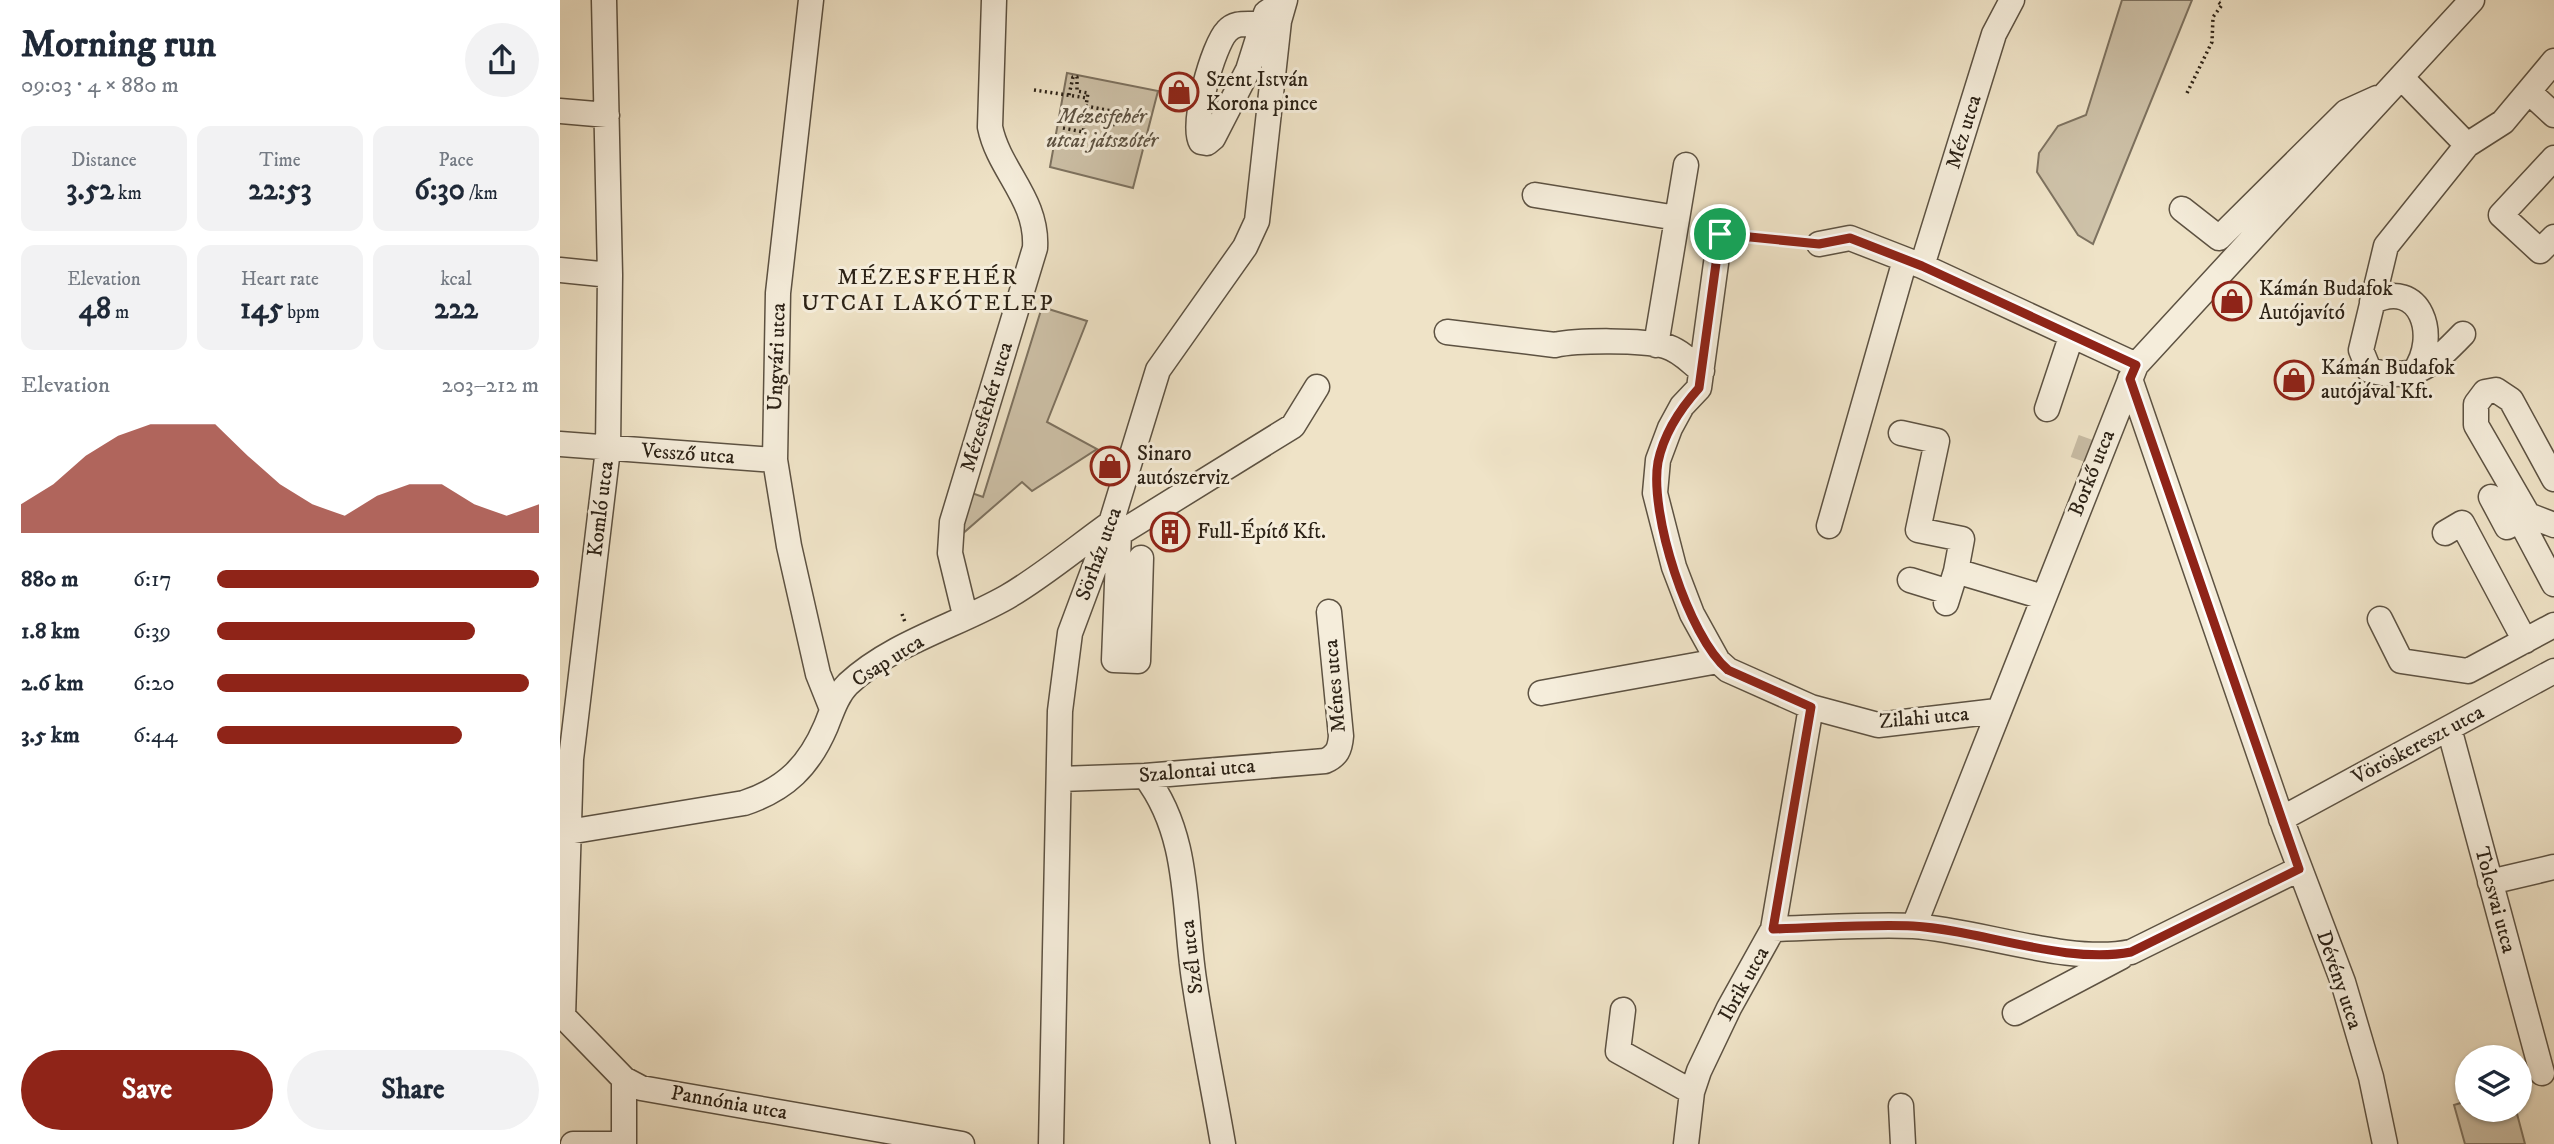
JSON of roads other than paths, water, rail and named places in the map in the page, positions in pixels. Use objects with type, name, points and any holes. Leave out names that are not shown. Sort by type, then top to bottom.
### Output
[{"type":"street","name":"Komló utca","points":[[561,1016],[571,759],[608,449],[610,275],[604,0]]},
{"type":"street","name":"Ungvári utca","points":[[811,0],[778,293],[775,460],[789,546],[818,674],[832,709]]},
{"type":"street","name":"Mézesfehér utca","points":[[965,615],[948,539],[1036,240],[1032,213],[993,142],[990,127],[994,0]]},
{"type":"street","points":[[1253,24],[1239,23],[1227,30],[1219,43],[1203,93],[1198,131],[1201,142],[1207,143],[1213,138],[1248,70],[1266,13],[1284,0]]},
{"type":"street","name":"Sörház utca","points":[[1051,1144],[1060,711],[1070,633],[1111,533],[1157,370],[1245,247],[1257,221],[1279,22],[1284,0]]},
{"type":"street","name":"Méz utca","points":[[1829,526],[1913,263],[1994,34],[2012,0]]},
{"type":"street","name":"Borkő utca","points":[[1914,926],[2129,368],[2472,0]]},
{"type":"street","points":[[2463,334],[2438,360],[2414,372],[2393,377],[2369,370],[2361,350],[2386,246],[2467,145],[2503,122],[2554,61]]},
{"type":"street","points":[[2182,209],[2219,238],[2346,112],[2394,85],[2467,145]]},
{"type":"street","points":[[2529,92],[2554,115]]},
{"type":"street","points":[[560,111],[607,115]]},
{"type":"street","points":[[2554,158],[2501,215],[2540,251],[2554,237]]},
{"type":"street","points":[[1656,345],[1686,165]]},
{"type":"street","points":[[1535,195],[1677,218]]},
{"type":"street","points":[[1720,234],[1699,388],[1682,406],[1670,428],[1658,460],[1655,493],[1663,533],[1683,591],[1706,645],[1718,662],[1728,670],[1811,707]]},
{"type":"street","points":[[1819,244],[1850,238],[1913,263],[2071,337],[2129,368],[2090,439]]},
{"type":"street","points":[[560,270],[610,275]]},
{"type":"street","points":[[2372,302],[2385,296],[2404,297],[2423,314],[2427,338],[2422,361],[2414,372]]},
{"type":"street","points":[[1447,332],[1555,345],[1573,341],[1656,345],[1685,357],[1702,371]]},
{"type":"street","points":[[2047,410],[2071,337]]},
{"type":"street","name":"Dévény utca","points":[[2129,368],[2281,819],[2343,982],[2371,1077],[2385,1144]]},
{"type":"street","name":"Csap utca","points":[[568,832],[744,803],[782,787],[806,760],[841,692],[868,669],[965,615],[1003,599],[1293,426],[1317,387]]},
{"type":"street","points":[[2554,479],[2511,400],[2496,390],[2485,393],[2476,404],[2476,425],[2554,583]]},
{"type":"street","points":[[1901,433],[1937,441],[1918,530],[1962,539],[1950,588]]},
{"type":"street","name":"Vessző utca","points":[[560,444],[775,460]]},
{"type":"street","points":[[2491,497],[2507,527],[2524,518],[2554,525]]},
{"type":"street","points":[[2445,533],[2462,523],[2525,641]]},
{"type":"street","points":[[1111,533],[1114,660],[1138,662],[1141,558]]},
{"type":"street","points":[[1910,580],[1950,588],[2043,597]]},
{"type":"street","name":"Ménes utca","points":[[1328,612],[1341,736],[1340,748],[1334,757]]},
{"type":"street","points":[[2380,619],[2401,660],[2468,671],[2554,625]]},
{"type":"street","points":[[1541,693],[1718,662]]},
{"type":"street","name":"Vöröskereszt utca","points":[[2281,819],[2554,671]]},
{"type":"street","name":"Zilahi utca","points":[[1811,707],[1878,724],[1997,711]]},
{"type":"street","name":"Ibrik utca","points":[[1686,1144],[1692,1092],[1729,1008],[1773,929],[1811,707]]},
{"type":"street","name":"Tolcsvai utca","points":[[2449,728],[2542,1073]]},
{"type":"street","name":"Szalontai utca","points":[[1060,779],[1145,776],[1325,761],[1334,757]]},
{"type":"street","name":"Szél utca","points":[[1145,776],[1162,803],[1184,866],[1194,984],[1223,1144]]},
{"type":"street","points":[[2490,882],[2554,867]]},
{"type":"street","points":[[2015,1013],[2299,869]]},
{"type":"street","points":[[1773,929],[1914,926],[2090,954],[2131,952]]},
{"type":"street","points":[[1623,1010],[1618,1051],[1692,1092]]},
{"type":"street","name":"Pannónia utca","points":[[561,1016],[624,1079],[641,1088],[847,1134],[962,1144]]},
{"type":"street","points":[[573,1144],[624,1144],[624,1079]]},
{"type":"street","points":[[1901,1106],[1903,1144]]},
{"type":"tunnel","points":[[2082,461],[2090,439]]},
{"type":"place","name":"Szent István Korona pince","points":[[1179,92]]},
{"type":"place","name":"Kámán Budafok Autójavító","points":[[2232,301]]},
{"type":"place","name":"Kámán Budafok autójával Kft.","points":[[2294,380]]},
{"type":"place","name":"Sinaro autószerviz","points":[[1110,466]]},
{"type":"place","name":"Full-Építő Kft.","points":[[1170,532]]},
{"type":"district","name":"MÉZESFEHÉR UTCAI LAKÓTELEP","points":[[928,290]]},
{"type":"park label","name":"Mézesfehér utcai játszótér","points":[[1102,129]]}]
